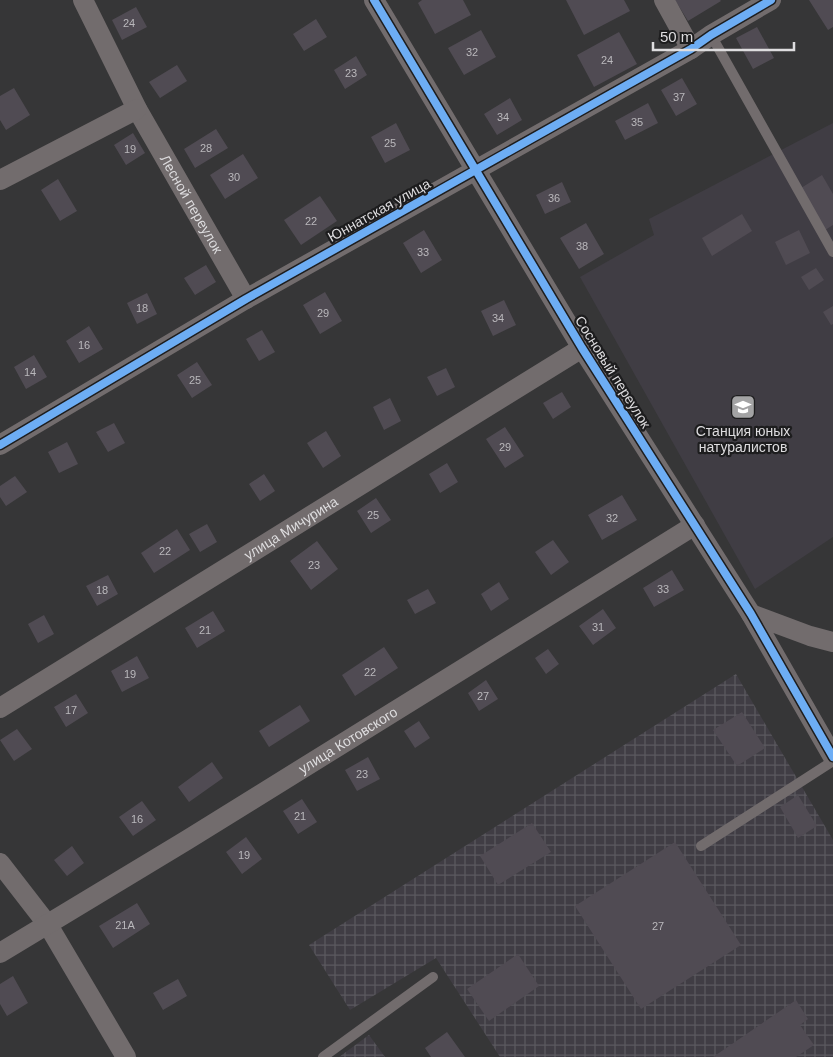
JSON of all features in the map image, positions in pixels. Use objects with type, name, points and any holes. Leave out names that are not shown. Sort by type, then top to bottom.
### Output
[{"type":"street","name":"Лесной переулок","points":[[83,0],[137,109],[246,299]]},
{"type":"street","name":"Сосновый переулок","points":[[374,0],[582,348],[752,614],[833,757]]},
{"type":"street","points":[[664,0],[691,49]]},
{"type":"street","name":"Юннатская улица","points":[[0,445],[246,299],[691,49],[771,0]]},
{"type":"street","points":[[0,180],[137,109]]},
{"type":"street","name":"улица Мичурина","points":[[0,708],[582,348]]},
{"type":"street","name":"улица Котовского","points":[[0,953],[695,525]]},
{"type":"street","points":[[752,614],[810,636],[833,642]]},
{"type":"street","points":[[0,863],[48,925],[126,1057]]},
{"type":"lane","points":[[711,35],[833,252]]},
{"type":"lane","points":[[701,846],[833,761]]},
{"type":"lane","points":[[323,1057],[433,977]]},
{"type":"shaded area","name":"Станция юных натуралистов","points":[[833,123],[833,537],[755,589],[580,277],[654,235],[649,219]]},
{"type":"shaded area","points":[[736,674],[833,840],[833,1057],[500,1057],[436,958],[350,1010],[309,945]]},
{"type":"shaded area","points":[[369,1035],[385,1057],[339,1057]]},
{"type":"building","points":[[422,0],[463,0],[471,15],[435,34],[418,3]]},
{"type":"building","points":[[566,0],[624,0],[630,11],[584,35]]},
{"type":"building","points":[[675,0],[720,0],[721,1],[688,21]]},
{"type":"building","points":[[809,0],[833,0],[833,27],[828,30]]},
{"type":"building","points":[[136,7],[147,27],[122,40],[112,20]]},
{"type":"building","points":[[316,19],[327,37],[304,51],[293,34]]},
{"type":"building","points":[[757,27],[774,58],[753,69],[736,38]]},
{"type":"building","points":[[481,30],[496,57],[464,75],[448,48]]},
{"type":"building","points":[[619,32],[637,64],[594,87],[577,55]]},
{"type":"building","points":[[356,56],[367,75],[345,89],[334,70]]},
{"type":"building","points":[[177,65],[187,81],[160,98],[149,82]]},
{"type":"building","points":[[682,78],[697,104],[676,116],[661,90]]},
{"type":"building","points":[[14,88],[30,115],[6,130],[0,120],[0,96]]},
{"type":"building","points":[[510,98],[522,120],[497,135],[484,114]]},
{"type":"building","points":[[648,103],[658,123],[625,140],[615,121]]},
{"type":"building","points":[[396,123],[410,150],[385,163],[371,137]]},
{"type":"building","points":[[216,129],[228,148],[195,168],[184,149]]},
{"type":"building","points":[[133,133],[145,153],[126,165],[114,145]]},
{"type":"building","points":[[243,154],[258,178],[225,199],[210,175]]},
{"type":"building","points":[[822,175],[833,194],[833,225],[825,230],[801,188]]},
{"type":"building","points":[[58,179],[77,211],[60,221],[41,190]]},
{"type":"building","points":[[562,182],[571,202],[545,214],[536,195]]},
{"type":"building","points":[[320,196],[337,221],[301,245],[284,220]]},
{"type":"building","points":[[742,214],[752,231],[712,256],[702,238]]},
{"type":"building","points":[[586,223],[604,254],[579,269],[560,238]]},
{"type":"building","points":[[424,230],[442,260],[421,273],[403,243]]},
{"type":"building","points":[[799,230],[810,253],[786,265],[775,242]]},
{"type":"building","points":[[206,265],[216,282],[195,295],[184,278]]},
{"type":"building","points":[[816,268],[824,280],[809,290],[801,277]]},
{"type":"building","points":[[325,292],[342,321],[320,334],[303,305]]},
{"type":"building","points":[[147,293],[157,314],[137,324],[127,303]]},
{"type":"building","points":[[504,300],[516,325],[493,336],[481,311]]},
{"type":"building","points":[[833,306],[833,324],[831,325],[823,312]]},
{"type":"building","points":[[89,326],[103,349],[79,363],[66,341]]},
{"type":"building","points":[[262,330],[275,352],[259,361],[246,339]]},
{"type":"building","points":[[34,355],[47,377],[26,389],[14,367]]},
{"type":"building","points":[[197,362],[212,385],[192,398],[177,375]]},
{"type":"building","points":[[446,368],[455,387],[437,396],[427,377]]},
{"type":"building","points":[[562,392],[571,407],[553,419],[543,403]]},
{"type":"building","points":[[390,398],[401,421],[384,430],[373,407]]},
{"type":"building","points":[[114,423],[125,443],[108,452],[96,432]]},
{"type":"building","points":[[505,427],[524,456],[505,468],[486,439]]},
{"type":"building","points":[[326,431],[341,456],[323,468],[307,443]]},
{"type":"building","points":[[67,442],[78,464],[59,473],[48,452]]},
{"type":"building","points":[[447,463],[458,482],[440,493],[429,474]]},
{"type":"building","points":[[264,474],[275,491],[260,501],[249,484]]},
{"type":"building","points":[[15,476],[27,492],[6,506],[0,497],[0,486]]},
{"type":"building","points":[[622,495],[637,520],[602,540],[588,515]]},
{"type":"building","points":[[376,498],[391,520],[371,533],[357,511]]},
{"type":"building","points":[[207,524],[217,542],[200,552],[189,534]]},
{"type":"building","points":[[177,529],[190,550],[154,573],[141,553]]},
{"type":"building","points":[[553,540],[569,562],[551,575],[535,552]]},
{"type":"building","points":[[317,541],[338,569],[311,590],[290,561]]},
{"type":"building","points":[[672,570],[684,590],[654,607],[643,588]]},
{"type":"building","points":[[108,575],[118,594],[97,606],[86,586]]},
{"type":"building","points":[[499,582],[509,599],[491,611],[481,594]]},
{"type":"building","points":[[428,589],[436,603],[415,614],[407,600]]},
{"type":"building","points":[[603,609],[616,628],[593,645],[579,626]]},
{"type":"building","points":[[213,611],[225,631],[197,648],[185,628]]},
{"type":"building","points":[[44,615],[54,634],[38,643],[28,624]]},
{"type":"building","points":[[384,647],[398,668],[355,696],[342,675]]},
{"type":"building","points":[[548,649],[559,664],[546,674],[535,658]]},
{"type":"building","points":[[137,656],[149,678],[122,692],[111,671]]},
{"type":"building","points":[[486,680],[498,699],[479,711],[468,693]]},
{"type":"building","points":[[76,694],[88,713],[66,727],[54,707]]},
{"type":"building","points":[[300,705],[310,721],[269,747],[259,731]]},
{"type":"building","points":[[742,712],[765,748],[737,766],[713,730]]},
{"type":"building","points":[[419,721],[430,738],[415,748],[404,731]]},
{"type":"building","points":[[17,729],[32,749],[14,761],[0,740]]},
{"type":"building","points":[[368,757],[380,779],[357,791],[345,770]]},
{"type":"building","points":[[212,762],[223,778],[189,802],[178,787]]},
{"type":"building","points":[[798,795],[817,826],[798,838],[780,807]]},
{"type":"building","points":[[302,799],[317,822],[298,834],[283,811]]},
{"type":"building","points":[[142,801],[156,820],[133,836],[119,817]]},
{"type":"building","points":[[532,823],[551,852],[498,885],[480,856]]},
{"type":"building","points":[[246,837],[262,859],[242,874],[226,852]]},
{"type":"building","points":[[675,842],[741,945],[641,1009],[575,906]]},
{"type":"building","points":[[72,846],[84,863],[67,876],[54,860]]},
{"type":"building","points":[[137,903],[150,924],[113,948],[99,926]]},
{"type":"building","points":[[518,954],[539,986],[489,1021],[467,989]]},
{"type":"building","points":[[13,976],[28,1003],[7,1016],[0,1004],[0,984]]},
{"type":"building","points":[[178,979],[187,996],[163,1010],[153,993]]},
{"type":"building","points":[[796,1000],[808,1019],[800,1025],[814,1045],[796,1057],[713,1057]]},
{"type":"building","points":[[447,1032],[465,1057],[431,1057],[425,1048]]},
{"type":"cycle path","points":[[374,0],[582,348],[751,614],[833,757]]},
{"type":"cycle path","points":[[0,445],[246,299],[691,49],[771,0]]},
{"type":"place","name":"Станция юных натуралистов","points":[[743,407]]}]
